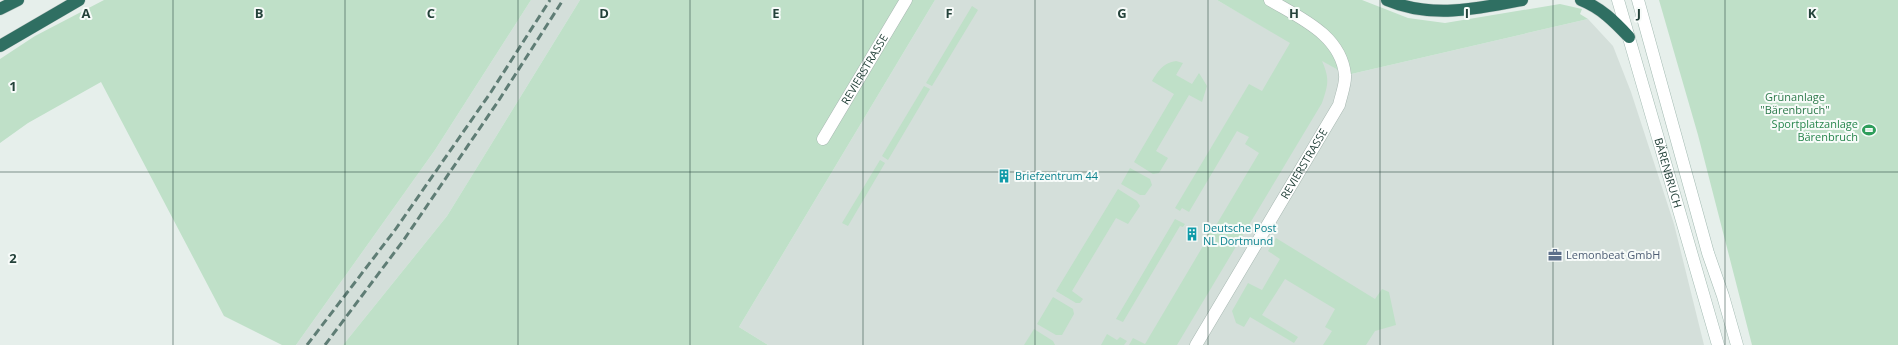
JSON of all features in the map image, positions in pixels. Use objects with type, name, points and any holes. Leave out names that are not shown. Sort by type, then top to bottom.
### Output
[{"type":"highway","points":[[0,9],[18,0]]},
{"type":"highway","points":[[0,46],[79,0]]},
{"type":"highway","points":[[1387,0],[1400,6],[1426,11],[1444,12],[1486,7],[1522,0]]},
{"type":"highway","points":[[1581,0],[1610,17],[1628,37]]},
{"type":"main road","name":"REVIERSTRASSE","points":[[823,139],[906,0]]},
{"type":"main road","name":"REVIERSTRASSE","points":[[1196,345],[1339,105],[1345,75],[1338,50],[1320,30],[1270,0]]},
{"type":"main road","name":"BÄRENBRUCH","points":[[1618,0],[1718,345]]},
{"type":"main road","name":"BÄRENBRUCH","points":[[1638,0],[1708,253],[1723,296],[1737,345]]},
{"type":"shaded area","points":[[531,0],[580,0],[447,216],[343,345],[296,345],[435,150]]},
{"type":"shaded area","points":[[935,0],[1217,0],[1347,75],[1588,19],[1613,46],[1631,92],[1674,224],[1704,345],[768,345],[739,327]]},
{"type":"green space","points":[[104,0],[531,0],[435,150],[296,345],[282,345],[224,316],[101,82],[28,123],[0,143],[0,59],[35,36]]},
{"type":"green space","points":[[580,0],[935,0],[739,327],[768,345],[343,345],[447,216]]},
{"type":"green space","points":[[1217,0],[1362,0],[1408,18],[1445,23],[1560,4],[1582,9],[1580,14],[1588,19],[1347,75],[1322,61],[1327,82],[1322,103],[1177,345],[1129,345],[1133,338],[1145,344],[1206,241],[1204,240],[1213,226],[1215,227],[1259,153],[1245,144],[1249,137],[1237,131],[1189,212],[1182,208],[1180,211],[1175,208],[1249,84],[1262,91],[1290,43]]},
{"type":"green space","name":"Grünanlage \"Bärenbruch\"","points":[[1659,0],[1898,0],[1898,345],[1752,345],[1698,135]]},
{"type":"green space","points":[[972,6],[978,10],[932,86],[926,83]]},
{"type":"green space","points":[[1176,61],[1183,63],[1176,75],[1192,84],[1199,73],[1207,86],[1202,102],[1189,95],[1156,151],[1168,158],[1159,173],[1153,174],[1134,162],[1174,94],[1152,81],[1164,66]]},
{"type":"green space","points":[[924,86],[930,89],[888,160],[882,156]]},
{"type":"green space","points":[[880,160],[885,163],[848,226],[842,223]]},
{"type":"green space","points":[[1130,168],[1150,179],[1152,185],[1145,195],[1140,195],[1121,184]]},
{"type":"green space","points":[[1118,189],[1137,201],[1140,206],[1128,224],[1116,218],[1072,291],[1083,299],[1080,303],[1076,303],[1056,291]]},
{"type":"green space","points":[[1175,219],[1185,224],[1183,227],[1180,226],[1123,322],[1116,319]]},
{"type":"green space","points":[[1276,238],[1375,299],[1382,289],[1389,292],[1396,325],[1375,331],[1366,345],[1323,345],[1332,331],[1325,327],[1335,309],[1285,279],[1262,315],[1298,337],[1294,343],[1250,317],[1244,327],[1236,323],[1232,311],[1248,283],[1262,290],[1280,259],[1268,251]]},
{"type":"green space","points":[[1053,297],[1073,309],[1074,314],[1062,335],[1056,335],[1037,324]]},
{"type":"green space","points":[[1034,329],[1053,341],[1055,345],[1024,345]]},
{"type":"green space","points":[[1107,334],[1117,340],[1120,337],[1127,341],[1124,345],[1101,345]]},
{"type":"railway","points":[[307,345],[395,230],[491,92],[550,0]]},
{"type":"railway","points":[[325,345],[403,241],[499,100],[563,0]]},
{"type":"place","name":"Sportplatzanlage Bärenbruch","points":[[1869,130]]},
{"type":"place","name":"Briefzentrum 44","points":[[1004,176]]},
{"type":"place","name":"Deutsche Post NL Dortmund","points":[[1192,234]]},
{"type":"place","name":"Lemonbeat GmbH","points":[[1555,255]]}]
